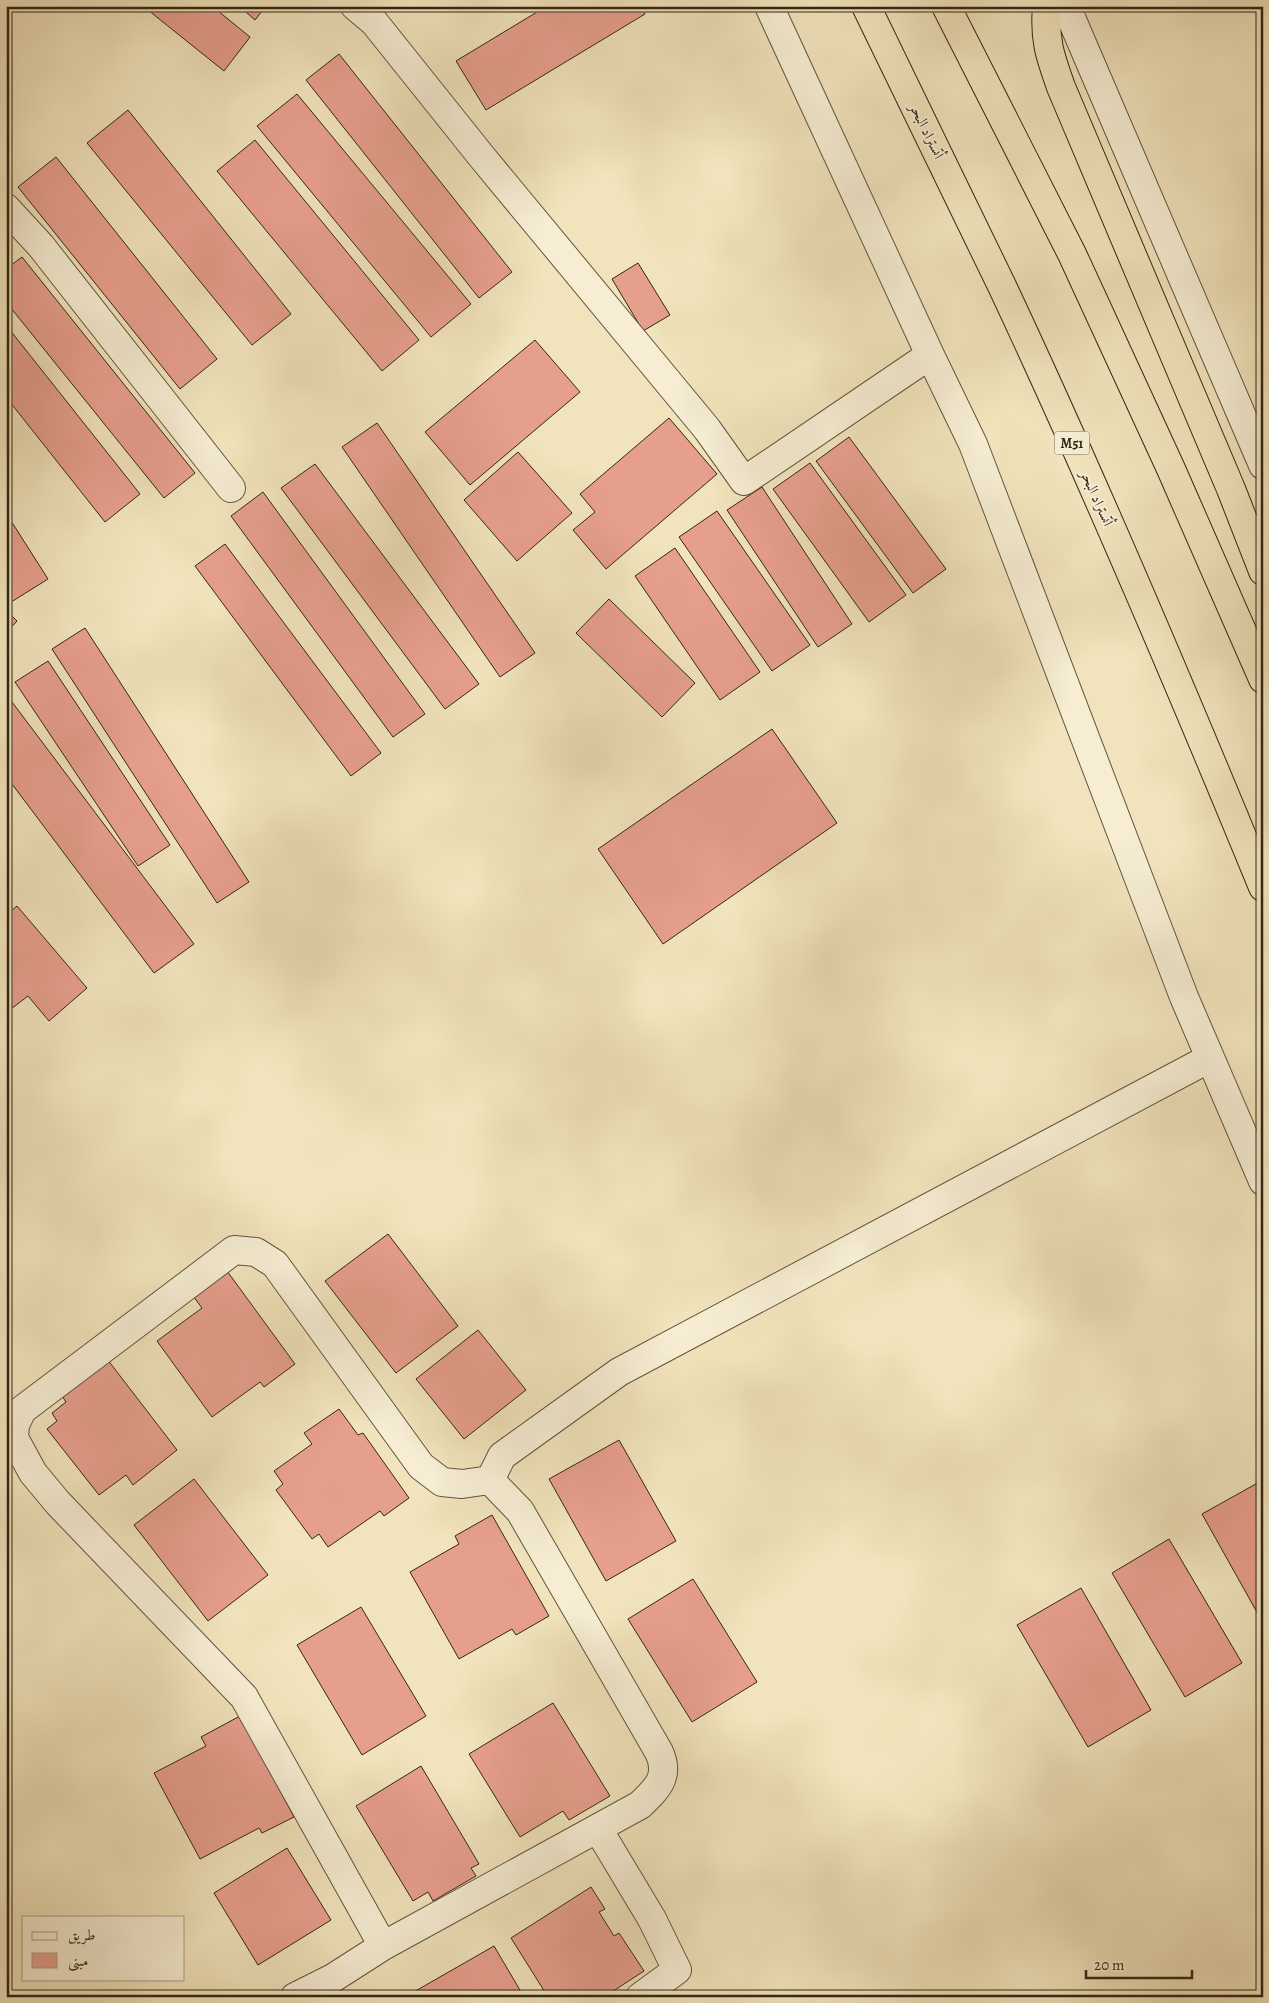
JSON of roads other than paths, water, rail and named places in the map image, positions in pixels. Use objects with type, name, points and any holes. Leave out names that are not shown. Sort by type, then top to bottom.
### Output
[{"type":"highway","name":"أتستراد البحر","points":[[866,6],[1002,287],[1186,700],[1263,888]]},
{"type":"highway","points":[[946,6],[1072,254],[1171,469],[1263,679]]},
{"type":"highway","points":[[1047,6],[1046,38],[1048,53],[1232,489],[1263,571]]},
{"type":"street","points":[[355,6],[374,22],[482,157],[707,429],[744,481],[930,355]]},
{"type":"street","points":[[769,6],[973,444],[1184,997],[1263,1181]]},
{"type":"street","points":[[1066,6],[1263,465]]},
{"type":"street","points":[[6,208],[41,246],[230,488]]},
{"type":"street","points":[[490,1480],[502,1456],[618,1372],[1210,1058]]},
{"type":"street","points":[[383,1946],[244,1697],[58,1503],[24,1458],[14,1438],[15,1425],[22,1410],[234,1250],[256,1252],[276,1264],[421,1466],[442,1482],[462,1484],[490,1480]]},
{"type":"street","points":[[295,1997],[336,1988],[383,1946],[640,1805],[653,1793],[662,1778],[665,1765],[520,1511],[490,1480]]},
{"type":"street","points":[[598,1828],[652,1919],[677,1970],[640,1997]]}]
